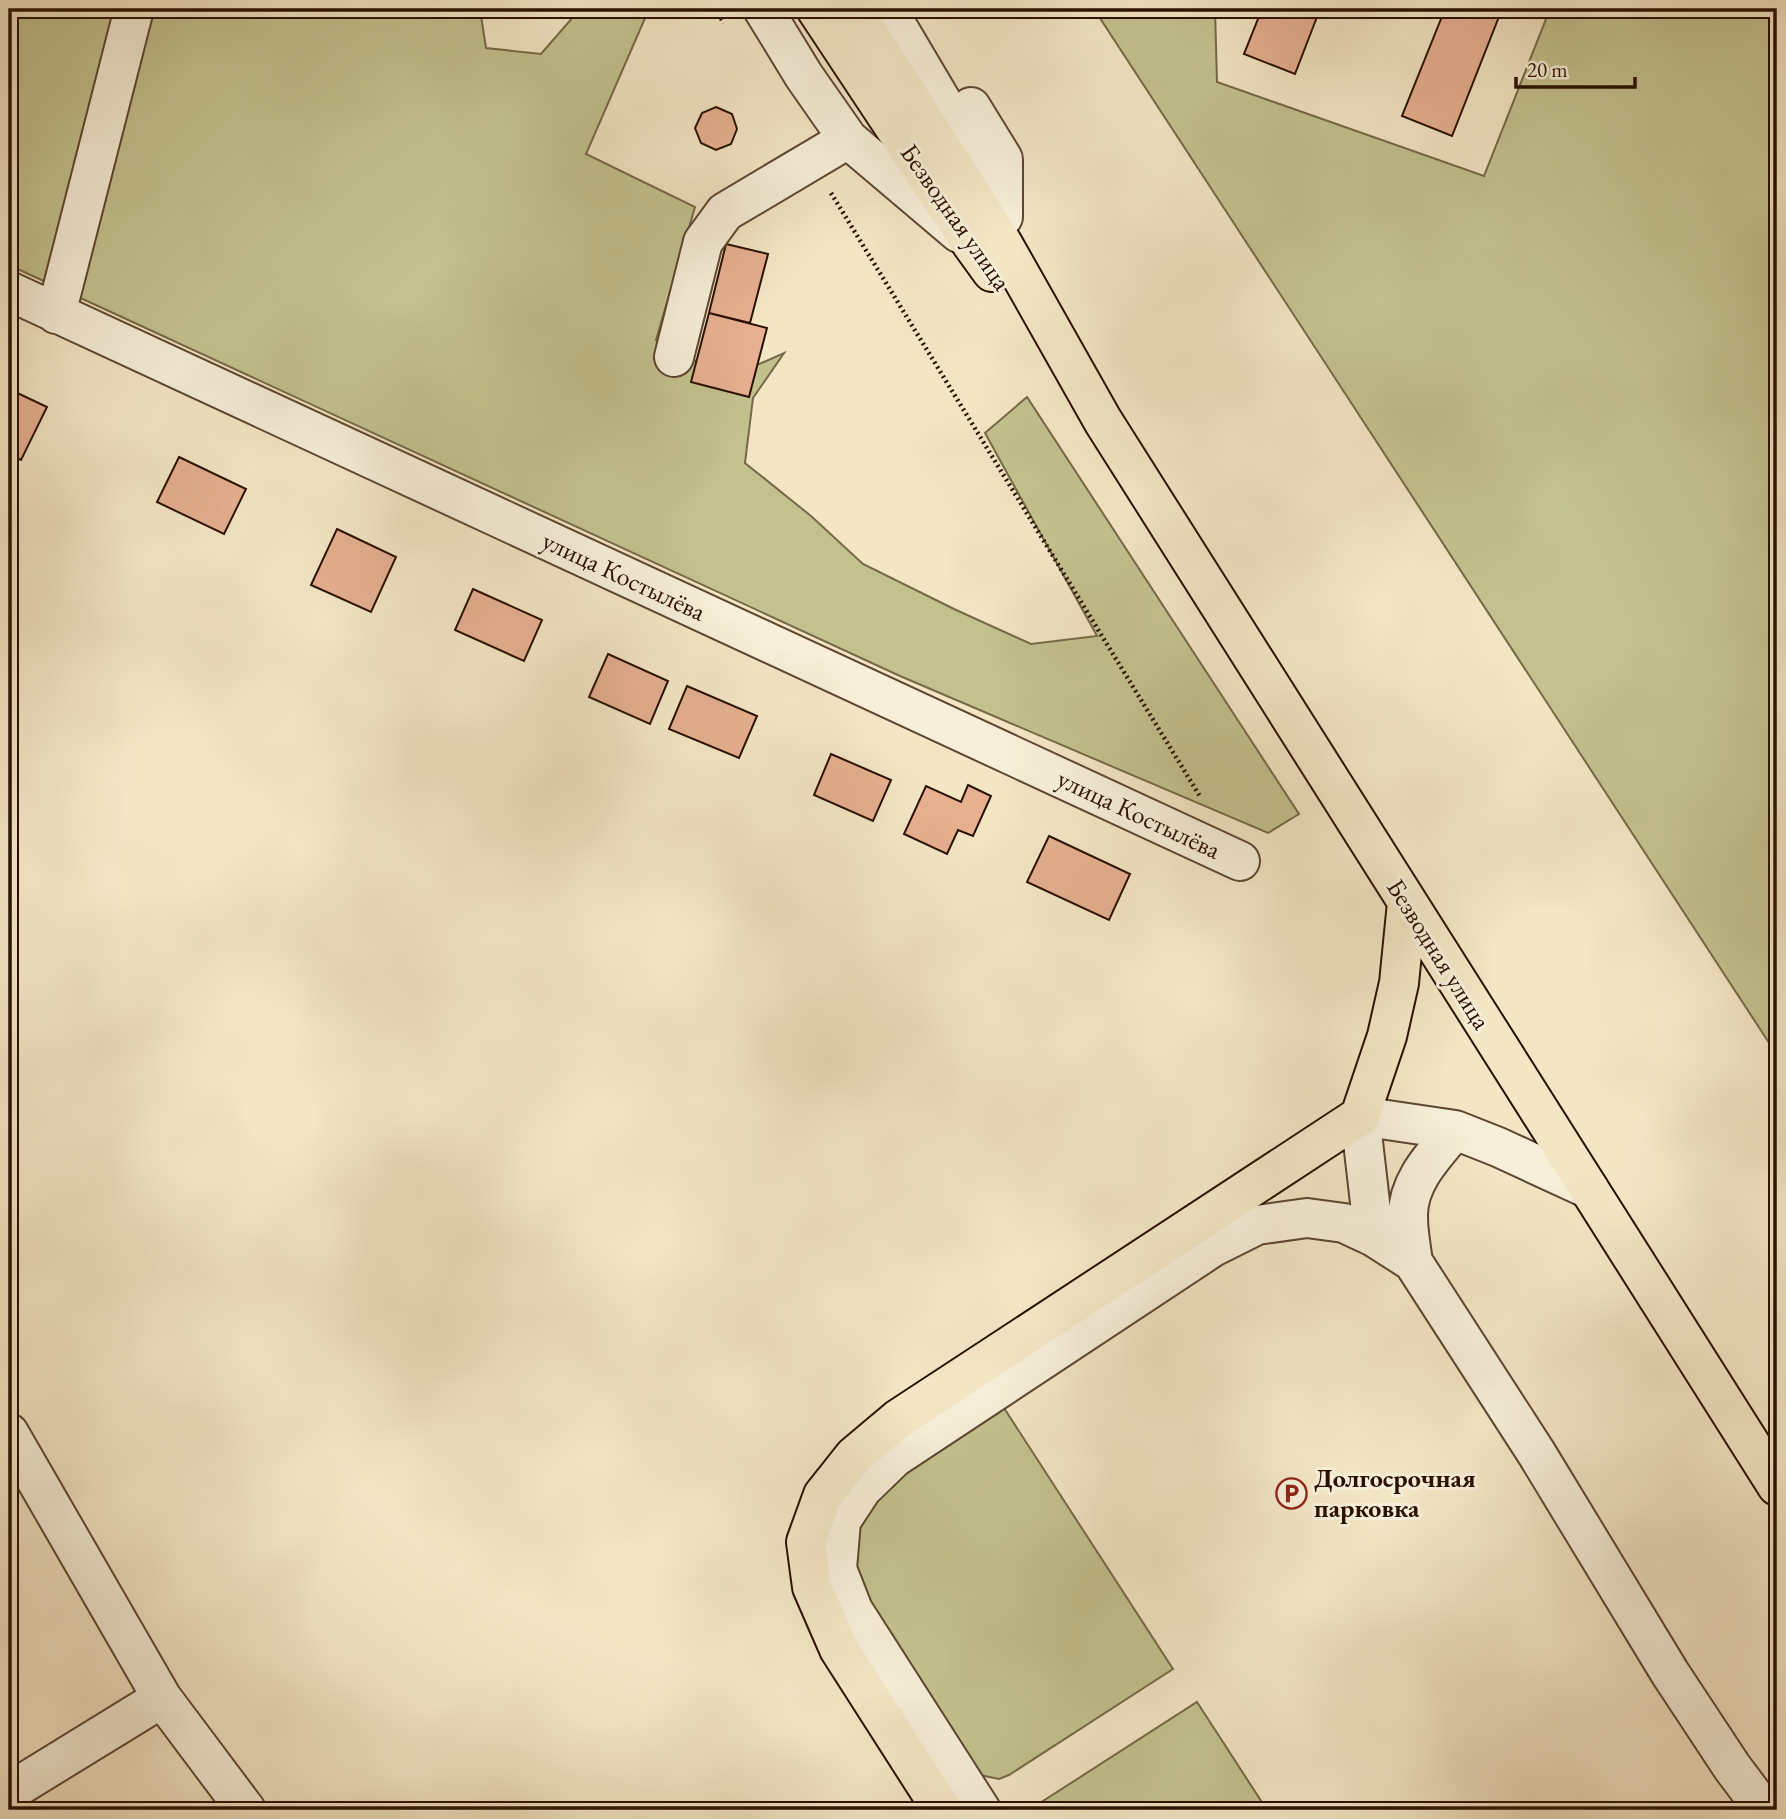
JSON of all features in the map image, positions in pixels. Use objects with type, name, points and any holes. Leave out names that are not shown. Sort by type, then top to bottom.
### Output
[{"type":"main road","name":"Безводная улица","points":[[816,9],[987,243],[1103,421],[1777,1486]]},
{"type":"main road","name":"Безводная улица","points":[[853,9],[987,243]]},
{"type":"main road","points":[[942,1810],[839,1649],[812,1587],[806,1542],[822,1495],[854,1456],[898,1419],[1360,1116],[1387,1036],[1399,984],[1407,903]]},
{"type":"street","points":[[56,314],[134,9]]},
{"type":"street","points":[[763,9],[804,76],[848,139],[987,243]]},
{"type":"street","points":[[788,9],[864,124],[987,243]]},
{"type":"street","points":[[887,9],[968,146],[987,243]]},
{"type":"street","points":[[912,9],[1003,159],[987,243]]},
{"type":"street","points":[[674,357],[703,242],[725,212],[848,139]]},
{"type":"street","name":"улица Костылёва","points":[[9,291],[1240,861]]},
{"type":"street","points":[[1374,1237],[1360,1116],[1455,1130],[1589,1189]]},
{"type":"street","points":[[1413,1262],[1408,1214],[1413,1189],[1422,1170],[1455,1130]]},
{"type":"street","points":[[981,1810],[853,1610],[837,1569],[841,1521],[862,1489],[894,1458],[1213,1247],[1257,1225],[1307,1218],[1344,1223],[1374,1237],[1413,1262],[1537,1454],[1677,1684],[1732,1767],[1767,1810]]},
{"type":"street","points":[[9,1433],[162,1698],[246,1810]]},
{"type":"street","points":[[9,1792],[162,1698]]},
{"type":"path","points":[[715,9],[730,32]]},
{"type":"path","points":[[812,162],[1203,802]]},
{"type":"shaded area","points":[[9,9],[480,9],[486,48],[541,54],[580,9],[649,9],[586,154],[695,207],[656,340],[728,378],[784,353],[753,398],[745,463],[811,516],[863,564],[954,609],[1031,644],[1097,636],[985,433],[1027,397],[1299,814],[1268,833],[900,676],[9,265]]},
{"type":"shaded area","points":[[1094,9],[1215,9],[1217,82],[1484,176],[1550,9],[1777,9],[1777,1055]]},
{"type":"shaded area","points":[[1004,1408],[1173,1669],[999,1779],[980,1775],[858,1593],[852,1526],[890,1482]]},
{"type":"shaded area","points":[[1197,1702],[1267,1810],[1029,1810]]},
{"type":"building","points":[[1262,9],[1320,9],[1295,74],[1244,54]]},
{"type":"building","points":[[1445,9],[1502,9],[1452,136],[1402,116]]},
{"type":"building","points":[[716,107],[732,114],[737,129],[731,144],[716,150],[701,143],[695,128],[702,113]]},
{"type":"building","points":[[726,244],[768,254],[750,323],[709,313]]},
{"type":"building","points":[[709,313],[767,328],[749,397],[691,382]]},
{"type":"building","points":[[9,389],[47,407],[21,460],[9,454]]},
{"type":"building","points":[[179,457],[246,489],[224,534],[157,502]]},
{"type":"building","points":[[337,529],[396,557],[371,612],[311,585]]},
{"type":"building","points":[[473,589],[542,620],[524,661],[455,630]]},
{"type":"building","points":[[608,654],[668,681],[650,724],[589,697]]},
{"type":"building","points":[[687,686],[757,716],[739,758],[669,729]]},
{"type":"building","points":[[831,754],[891,780],[873,821],[814,795]]},
{"type":"building","points":[[968,785],[991,796],[973,836],[958,830],[947,854],[904,834],[926,786],[961,802]]},
{"type":"building","points":[[1049,836],[1130,874],[1109,920],[1027,882]]},
{"type":"place","name":"Долгосрочная парковка","points":[[1291,1493]]}]
